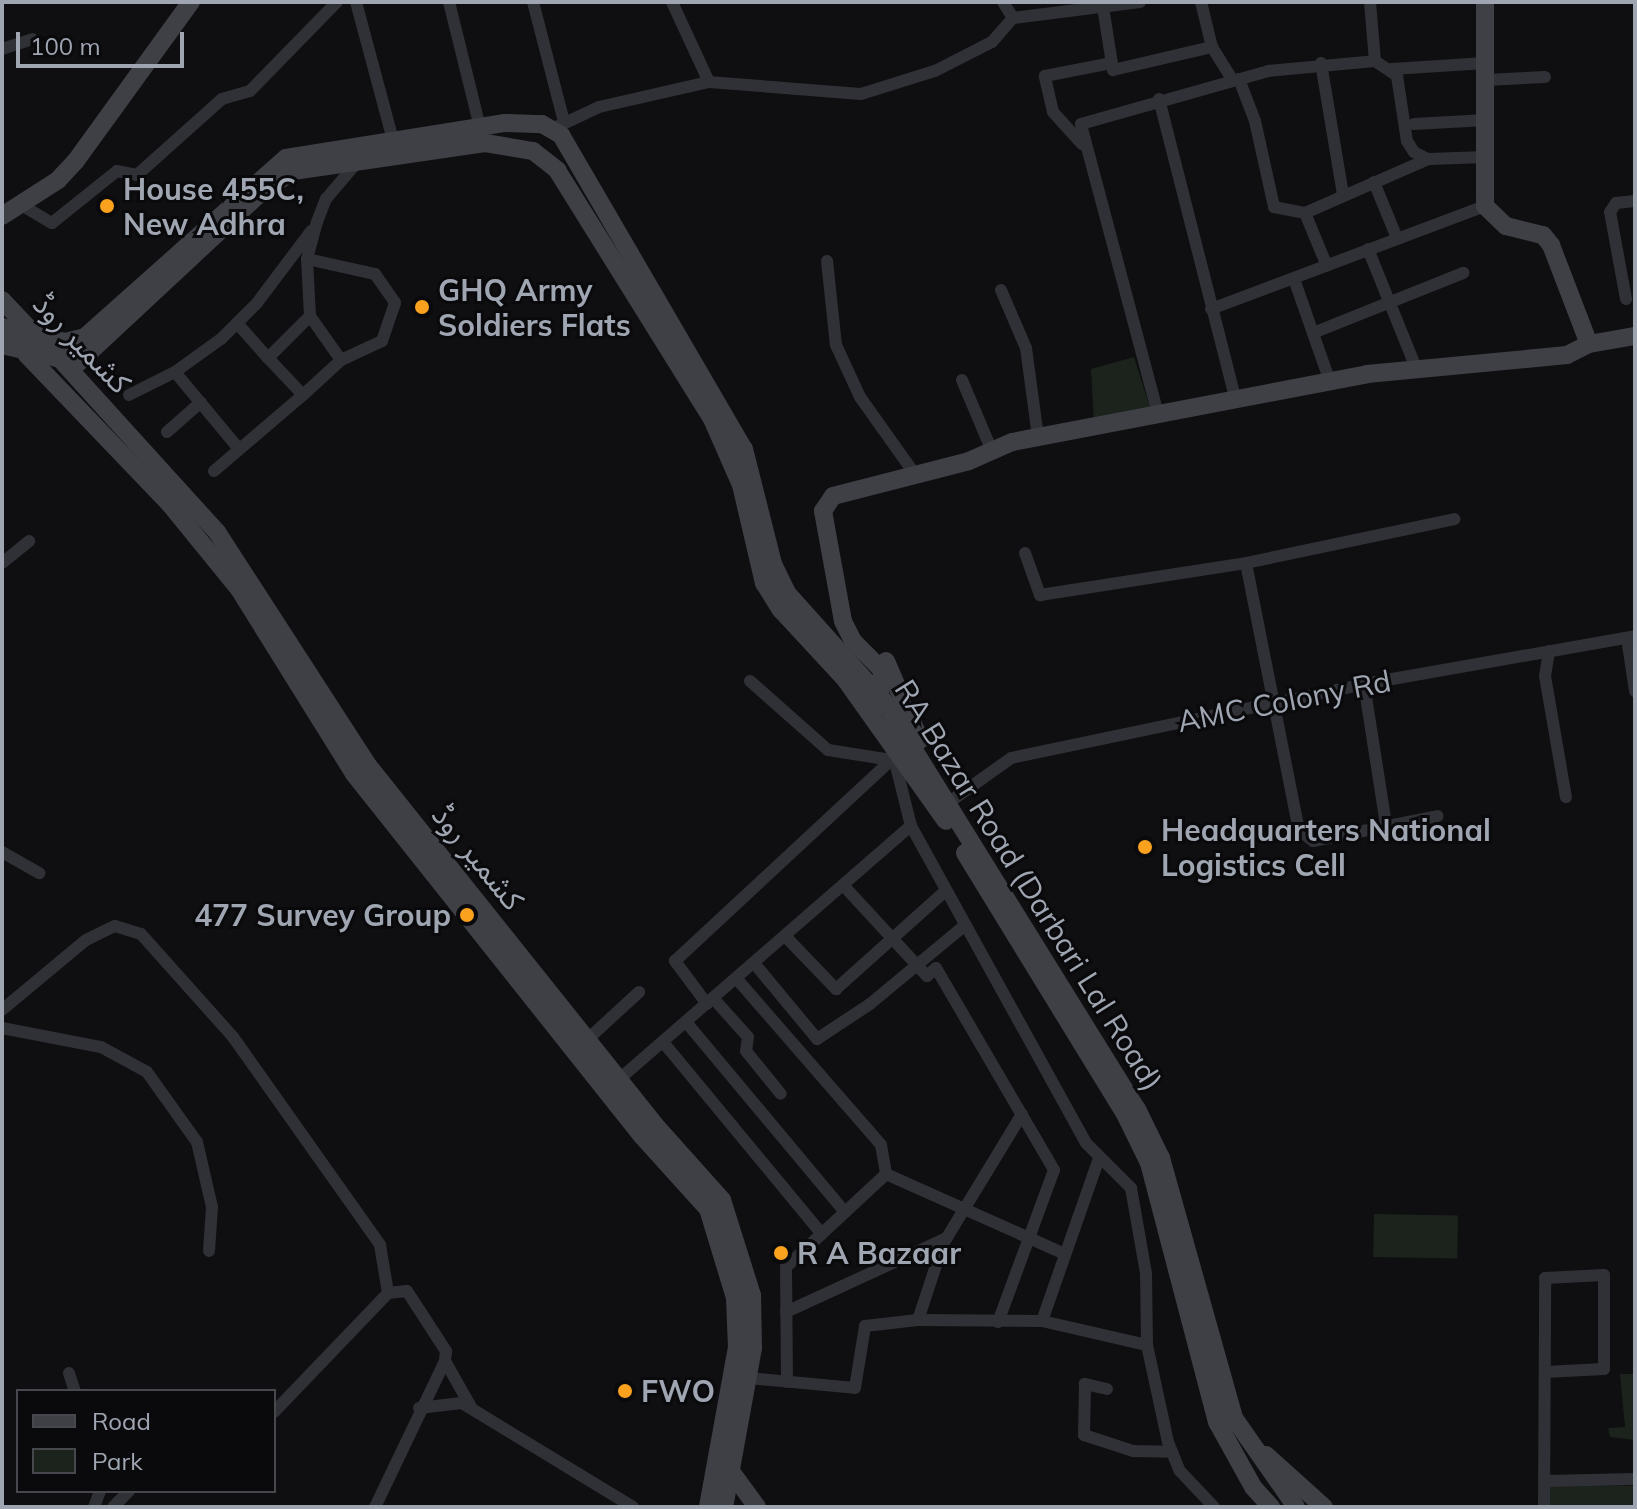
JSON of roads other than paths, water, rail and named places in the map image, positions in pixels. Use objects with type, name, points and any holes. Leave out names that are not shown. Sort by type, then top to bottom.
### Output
[{"type":"main road","points":[[2,216],[58,180],[94,140],[191,2]]},
{"type":"main road","points":[[1485,2],[1485,206],[1506,226],[1543,235],[1551,245],[1589,344]]},
{"type":"main road","points":[[2,328],[65,342],[85,337],[278,162],[480,127],[530,122],[558,126]]},
{"type":"main road","name":"RA Bazar Road (Darbari Lal Road)","points":[[558,126],[737,435],[752,468],[773,564],[787,593],[944,794],[1075,1004],[1161,1158],[1234,1418],[1296,1507]]},
{"type":"main road","name":"RA Bazar Road (Darbari Lal Road)","points":[[64,363],[82,360],[282,175],[359,160],[502,143],[533,151],[557,170],[712,419],[741,485],[764,583],[781,610],[878,707],[891,739],[1126,1116],[1149,1163],[1217,1422],[1263,1503]]},
{"type":"main road","name":"کشمیر روڈ","points":[[2,300],[64,363],[217,532],[335,728],[354,774],[588,1046],[613,1085],[708,1209],[735,1298],[737,1347],[711,1506]]},
{"type":"main road","name":"کشمیر روڈ","points":[[2,328],[202,544],[272,627]]},
{"type":"main road","points":[[878,707],[882,670],[853,641],[843,621],[823,511],[827,503],[860,485],[914,473],[1038,437],[1416,368],[1567,355],[1589,344],[1635,336]]},
{"type":"main road","points":[[2,345],[64,363]]},
{"type":"main road","points":[[202,544],[217,532]]},
{"type":"main road","points":[[843,621],[883,657],[944,794]]},
{"type":"main road","name":"کشمیر روڈ","points":[[613,1085],[722,1200],[733,1224],[752,1295],[753,1348],[748,1378],[730,1470],[711,1506]]},
{"type":"main road","points":[[1245,1432],[1324,1507]]},
{"type":"main road","points":[[730,1470],[757,1507]]},
{"type":"street","points":[[20,204],[52,223],[117,171],[137,175],[222,99],[250,91],[337,2]]},
{"type":"street","points":[[356,2],[393,140]]},
{"type":"street","points":[[449,2],[480,127]]},
{"type":"street","points":[[533,2],[558,126],[599,107],[709,82],[861,94],[935,71],[992,42],[1013,18],[1140,2]]},
{"type":"street","points":[[672,2],[709,82]]},
{"type":"street","points":[[1003,2],[1013,18]]},
{"type":"street","points":[[1201,2],[1212,47],[1236,80],[1255,121],[1271,204],[1305,213],[1428,159],[1486,157]]},
{"type":"street","points":[[1370,2],[1375,61]]},
{"type":"street","points":[[1103,7],[1111,63],[1117,71],[1212,47]]},
{"type":"street","points":[[2,49],[32,39]]},
{"type":"street","points":[[1158,414],[1081,124],[1159,99],[1321,63],[1375,61],[1392,69],[1545,77]]},
{"type":"street","points":[[1085,147],[1053,112],[1045,76],[1111,63]]},
{"type":"street","points":[[1321,63],[1343,195]]},
{"type":"street","points":[[1392,69],[1407,141],[1428,159]]},
{"type":"street","points":[[1159,99],[1236,401]]},
{"type":"street","points":[[1414,124],[1486,120]]},
{"type":"street","points":[[268,358],[305,327],[310,316],[307,259],[317,222],[326,199],[359,160]]},
{"type":"street","points":[[1374,182],[1397,238]]},
{"type":"street","points":[[1626,299],[1610,212],[1616,203],[1635,201]]},
{"type":"street","points":[[1211,309],[1485,206]]},
{"type":"street","points":[[1305,213],[1327,266]]},
{"type":"street","points":[[129,395],[175,372],[237,323],[288,267],[317,222]]},
{"type":"street","points":[[1368,249],[1416,368]]},
{"type":"street","points":[[214,471],[341,360],[382,341],[395,303],[375,274],[307,259]]},
{"type":"street","points":[[827,261],[836,345],[860,397],[914,473]]},
{"type":"street","points":[[1313,333],[1463,273]]},
{"type":"street","points":[[1294,279],[1330,382]]},
{"type":"street","points":[[1001,290],[1026,348],[1038,437]]},
{"type":"street","points":[[310,316],[341,360]]},
{"type":"street","points":[[237,323],[303,395]]},
{"type":"street","points":[[175,372],[239,449]]},
{"type":"street","points":[[962,380],[992,451]]},
{"type":"street","points":[[167,432],[201,402]]},
{"type":"street","points":[[1025,553],[1040,595],[1246,563],[1454,519]]},
{"type":"street","points":[[2,563],[29,541]]},
{"type":"street","points":[[1246,563],[1304,837],[1313,841],[1438,816]]},
{"type":"street","points":[[1631,637],[1635,691]]},
{"type":"street","name":"AMC Colony Rd","points":[[944,794],[1011,758],[1364,684],[1631,637]]},
{"type":"street","points":[[1549,651],[1545,676],[1566,797]]},
{"type":"street","points":[[750,681],[828,750],[891,760]]},
{"type":"street","points":[[1364,684],[1386,825]]},
{"type":"street","points":[[891,739],[891,760],[911,826],[944,892],[1099,1158],[1131,1188],[1146,1273],[1147,1345],[1172,1452],[1180,1471],[1214,1507]]},
{"type":"street","points":[[781,1094],[746,1051],[748,1037],[710,1001],[675,961],[891,760]]},
{"type":"street","points":[[613,1085],[911,826]]},
{"type":"street","points":[[2,852],[39,873]]},
{"type":"street","points":[[843,885],[927,976],[936,968],[1054,1170],[998,1322]]},
{"type":"street","points":[[785,936],[836,989],[944,892]]},
{"type":"street","points":[[2,1010],[86,940],[115,926],[141,934],[233,1037],[380,1245],[388,1293]]},
{"type":"street","points":[[754,963],[817,1039],[964,926]]},
{"type":"street","points":[[736,978],[881,1145],[886,1174]]},
{"type":"street","points":[[588,1046],[639,992]]},
{"type":"street","points":[[686,1022],[845,1212]]},
{"type":"street","points":[[2,1028],[101,1047],[156,1082],[197,1142],[212,1207],[209,1251]]},
{"type":"street","points":[[663,1042],[822,1234]]},
{"type":"street","points":[[918,1320],[947,1238],[1022,1114]]},
{"type":"street","points":[[1042,1321],[1063,1253],[1099,1158]]},
{"type":"street","points":[[886,1174],[1063,1253]]},
{"type":"street","points":[[787,1382],[786,1267],[886,1174]]},
{"type":"street","points":[[786,1312],[947,1238]]},
{"type":"street","points":[[1544,1507],[1545,1278],[1604,1275],[1604,1369],[1545,1372]]},
{"type":"street","points":[[276,1410],[388,1293],[407,1291],[446,1351],[445,1361],[419,1408],[375,1507]]},
{"type":"street","points":[[748,1378],[855,1388],[865,1326],[918,1320],[1042,1321],[1147,1345]]},
{"type":"street","points":[[445,1361],[472,1408]]},
{"type":"street","points":[[69,1373],[74,1389]]},
{"type":"street","points":[[1107,1389],[1085,1384],[1084,1435],[1133,1451],[1172,1452]]},
{"type":"street","points":[[419,1408],[462,1403],[633,1507]]},
{"type":"street","points":[[1544,1481],[1635,1479]]},
{"type":"place","name":"House 455C, New Adhra","points":[[107,206]]},
{"type":"place","name":"GHQ Army Soldiers Flats","points":[[422,307]]},
{"type":"place","name":"Headquarters National Logistics Cell","points":[[1145,847]]},
{"type":"place","name":"477 Survey Group","points":[[467,915]]},
{"type":"place","name":"R A Bazaar","points":[[781,1253]]},
{"type":"place","name":"FWO","points":[[625,1391]]}]
